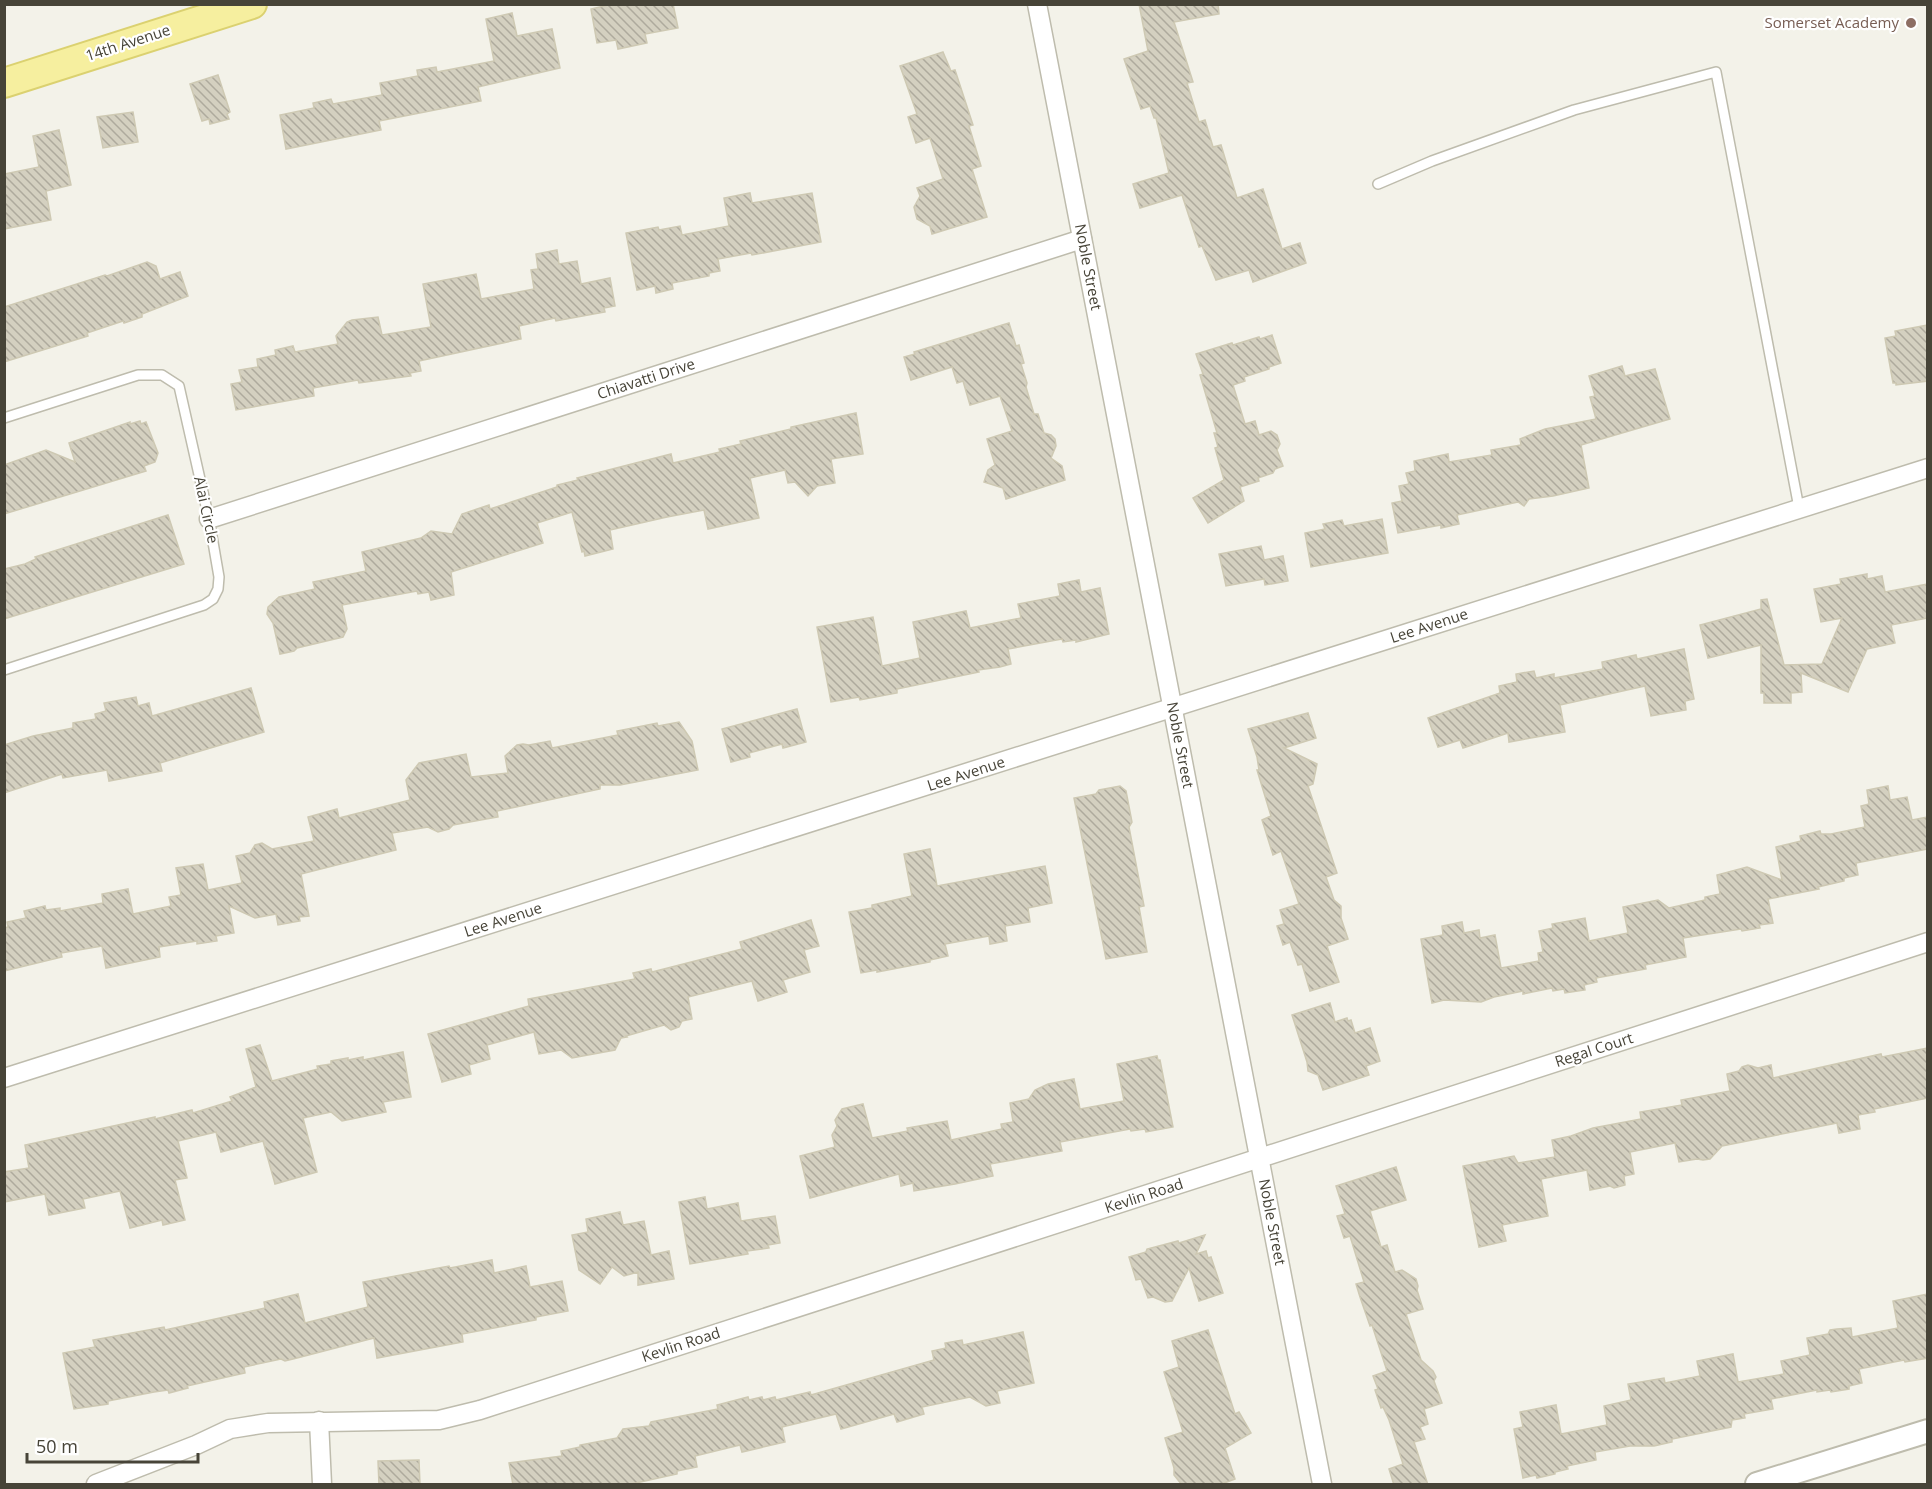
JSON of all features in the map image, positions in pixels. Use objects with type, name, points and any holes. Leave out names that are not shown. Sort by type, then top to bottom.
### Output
[{"type":"main road","name":"14th Avenue","points":[[4,83],[252,4]]},
{"type":"street","name":"Noble Street","points":[[1037,4],[1322,1485]]},
{"type":"street","name":"Chiavatti Drive","points":[[209,519],[1082,239]]},
{"type":"street","name":"Lee Avenue","points":[[4,1078],[1928,468]]},
{"type":"street","name":"Regal Court","points":[[1260,1159],[1928,942]]},
{"type":"street","name":"Kevlin Road","points":[[96,1485],[196,1446],[230,1429],[268,1423],[439,1420],[480,1410],[1260,1159]]},
{"type":"street","points":[[319,1421],[322,1485]]},
{"type":"street","points":[[1756,1485],[1928,1431]]},
{"type":"lane","points":[[1378,184],[1432,161],[1574,110],[1716,72],[1799,508]]},
{"type":"lane","name":"Alai Circle","points":[[4,418],[138,375],[162,375],[179,386],[209,519],[219,577],[218,589],[213,599],[204,605],[4,670]]},
{"type":"building","points":[[612,4],[673,4],[678,28],[645,34],[647,43],[618,49],[616,40],[597,43],[591,9]]},
{"type":"building","points":[[1139,4],[1218,4],[1219,14],[1174,22],[1193,82],[1187,83],[1199,122],[1205,120],[1213,147],[1221,145],[1237,198],[1263,189],[1282,249],[1300,243],[1306,263],[1253,282],[1249,270],[1216,280],[1202,246],[1199,247],[1182,195],[1140,208],[1133,184],[1169,173],[1156,118],[1150,106],[1141,109],[1124,59],[1148,51]]},
{"type":"building","points":[[512,13],[517,36],[552,29],[560,68],[478,87],[481,101],[379,121],[381,130],[286,149],[280,115],[314,108],[313,103],[331,99],[333,104],[382,95],[380,83],[418,76],[417,70],[436,67],[437,72],[494,61],[486,19]]},
{"type":"building","points":[[943,52],[951,71],[955,70],[973,125],[969,126],[981,166],[972,169],[987,217],[932,234],[930,226],[917,219],[914,207],[920,196],[917,188],[943,179],[930,138],[916,143],[908,117],[917,114],[900,66]]},
{"type":"building","points":[[218,75],[230,112],[227,114],[229,119],[210,124],[209,119],[202,121],[190,84]]},
{"type":"building","points":[[133,112],[138,142],[103,148],[97,117]]},
{"type":"building","points":[[59,130],[71,185],[46,191],[51,220],[4,229],[4,174],[39,167],[33,136]]},
{"type":"building","points":[[750,193],[752,203],[812,193],[821,242],[718,259],[720,271],[709,273],[709,276],[672,283],[673,289],[656,293],[655,286],[637,290],[626,233],[658,227],[659,230],[680,226],[682,235],[729,226],[724,198]]},
{"type":"building","points":[[557,250],[559,264],[577,261],[581,284],[610,278],[615,306],[604,308],[605,312],[556,321],[555,318],[519,326],[521,339],[419,361],[421,371],[410,373],[411,376],[359,383],[358,380],[313,388],[314,396],[236,410],[231,384],[242,382],[239,370],[258,367],[257,359],[276,355],[275,350],[293,346],[295,352],[338,344],[336,336],[347,322],[352,320],[378,317],[382,335],[431,327],[423,284],[476,274],[481,299],[534,289],[531,270],[538,269],[536,254]]},
{"type":"building","points":[[147,262],[156,266],[160,279],[180,272],[188,296],[142,314],[142,317],[124,323],[123,321],[87,333],[88,336],[4,362],[4,307]]},
{"type":"building","points":[[1009,323],[1024,363],[1021,364],[1034,414],[1038,414],[1044,433],[1055,439],[1056,446],[1051,458],[1062,466],[1065,480],[1006,499],[1003,488],[984,482],[988,470],[995,465],[987,439],[1012,431],[1000,396],[970,405],[963,381],[957,383],[952,367],[911,380],[904,357]]},
{"type":"building","points":[[1928,325],[1928,381],[1896,385],[1893,383],[1885,338],[1896,336],[1895,331]]},
{"type":"building","points":[[1272,335],[1281,363],[1244,377],[1245,381],[1233,385],[1245,424],[1255,421],[1259,435],[1271,431],[1277,435],[1280,444],[1277,450],[1283,466],[1275,469],[1273,473],[1258,478],[1259,481],[1240,487],[1244,501],[1208,523],[1193,498],[1224,480],[1215,448],[1218,447],[1214,433],[1217,433],[1196,354],[1232,343],[1233,345]]},
{"type":"building","points":[[1622,366],[1625,376],[1655,369],[1670,419],[1581,445],[1589,488],[1529,499],[1524,506],[1518,502],[1457,515],[1459,524],[1398,533],[1392,503],[1402,501],[1399,486],[1409,484],[1406,473],[1415,471],[1414,461],[1448,454],[1449,462],[1492,455],[1491,450],[1521,445],[1520,439],[1545,429],[1596,419],[1590,397],[1595,396],[1589,376]]},
{"type":"building","points":[[856,413],[863,454],[831,459],[835,483],[817,486],[808,496],[795,482],[788,483],[785,470],[750,478],[759,518],[708,529],[704,510],[667,517],[610,530],[613,549],[585,556],[572,512],[537,523],[543,543],[451,572],[454,595],[431,600],[429,592],[418,594],[417,591],[342,605],[347,629],[343,637],[280,654],[273,623],[267,614],[268,607],[279,597],[315,589],[313,582],[366,571],[362,552],[421,538],[431,531],[452,534],[462,514],[489,505],[490,509],[557,487],[557,485],[578,480],[577,478],[671,454],[673,463],[720,452],[719,449],[741,444],[740,441],[791,429],[791,427]]},
{"type":"building","points":[[140,421],[141,424],[146,422],[158,453],[155,462],[144,466],[146,471],[4,514],[4,465],[46,450],[75,462],[69,443],[130,422],[130,424]]},
{"type":"building","points":[[168,515],[184,564],[4,619],[4,569],[25,564],[36,559],[35,557]]},
{"type":"building","points":[[1382,519],[1388,553],[1311,567],[1305,533],[1325,529],[1323,524],[1342,520],[1344,526]]},
{"type":"building","points":[[1261,546],[1264,560],[1283,556],[1288,581],[1265,585],[1264,579],[1226,586],[1219,554]]},
{"type":"building","points":[[1867,574],[1867,579],[1882,576],[1885,592],[1928,584],[1928,618],[1891,625],[1895,643],[1867,649],[1848,692],[1801,673],[1802,692],[1791,693],[1791,703],[1764,703],[1764,693],[1761,693],[1761,645],[1708,658],[1700,625],[1761,609],[1761,600],[1767,599],[1784,665],[1822,664],[1842,618],[1821,622],[1814,589],[1841,584],[1840,579]]},
{"type":"building","points":[[1079,580],[1081,592],[1100,588],[1109,634],[1076,642],[1076,640],[1063,642],[1062,639],[1008,649],[1011,664],[897,689],[897,693],[860,700],[859,697],[831,702],[817,627],[873,617],[882,666],[920,658],[913,622],[966,611],[970,628],[1021,618],[1018,604],[1060,596],[1058,584]]},
{"type":"building","points":[[1684,649],[1694,699],[1685,701],[1686,710],[1651,716],[1645,686],[1560,705],[1565,732],[1509,742],[1508,733],[1463,748],[1460,740],[1438,747],[1428,718],[1500,693],[1499,686],[1517,682],[1516,674],[1534,671],[1536,678],[1554,674],[1554,678],[1603,669],[1602,662],[1636,655],[1637,659]]},
{"type":"building","points":[[251,688],[264,732],[160,763],[162,771],[109,781],[107,770],[63,778],[62,774],[4,793],[4,745],[33,736],[73,728],[73,723],[96,719],[95,714],[106,711],[104,703],[136,697],[138,706],[149,703],[152,716]]},
{"type":"building","points":[[797,709],[806,742],[783,748],[782,744],[749,753],[750,757],[731,762],[722,729]]},
{"type":"building","points":[[1308,713],[1316,738],[1284,748],[1317,764],[1313,784],[1308,786],[1337,873],[1326,877],[1334,900],[1341,906],[1341,918],[1348,939],[1327,946],[1339,982],[1310,991],[1302,964],[1298,965],[1290,942],[1283,945],[1277,926],[1284,924],[1280,910],[1299,904],[1281,851],[1273,855],[1262,820],[1271,816],[1248,729]]},
{"type":"building","points":[[679,722],[692,741],[698,770],[620,785],[600,785],[600,789],[497,811],[498,817],[453,825],[449,829],[438,832],[428,827],[392,833],[396,850],[301,874],[309,916],[299,917],[300,921],[278,925],[276,914],[255,918],[229,906],[234,933],[216,936],[217,941],[197,944],[197,941],[159,947],[160,957],[106,968],[102,946],[61,953],[62,957],[4,971],[4,928],[8,927],[7,922],[26,918],[24,911],[45,906],[46,910],[60,908],[60,911],[103,903],[102,894],[128,889],[133,914],[171,906],[169,897],[181,895],[176,868],[203,864],[208,890],[242,883],[236,856],[250,853],[255,845],[262,843],[272,849],[314,841],[308,817],[337,809],[339,818],[410,800],[406,780],[419,763],[466,754],[471,777],[508,773],[505,756],[517,745],[550,741],[552,748],[618,735],[617,731],[657,723],[658,726]]},
{"type":"building","points":[[1120,786],[1126,791],[1132,822],[1129,827],[1144,906],[1139,907],[1147,952],[1106,959],[1074,798]]},
{"type":"building","points":[[1888,786],[1890,800],[1907,797],[1912,820],[1928,817],[1928,849],[1856,863],[1858,875],[1844,878],[1844,881],[1818,887],[1819,889],[1768,899],[1773,923],[1742,931],[1741,929],[1683,938],[1686,957],[1645,965],[1646,969],[1596,978],[1597,982],[1584,985],[1585,990],[1565,993],[1564,989],[1553,991],[1552,988],[1523,994],[1523,991],[1481,1002],[1444,1000],[1432,1003],[1421,939],[1443,935],[1442,926],[1462,922],[1464,933],[1479,930],[1480,938],[1495,935],[1501,968],[1539,961],[1538,953],[1543,952],[1539,931],[1553,928],[1552,924],[1585,918],[1589,941],[1628,933],[1623,907],[1658,900],[1669,908],[1705,900],[1705,897],[1720,894],[1717,875],[1747,867],[1782,880],[1776,847],[1801,841],[1800,836],[1820,831],[1821,834],[1831,834],[1865,827],[1861,806],[1869,804],[1867,790]]},
{"type":"building","points":[[930,849],[937,886],[1045,866],[1052,903],[1028,908],[1030,922],[1005,926],[1007,941],[990,944],[989,936],[945,944],[948,956],[930,960],[930,962],[861,973],[849,912],[912,896],[904,854]]},
{"type":"building","points":[[811,920],[819,946],[804,950],[810,972],[783,980],[787,992],[758,1001],[752,981],[688,997],[692,1019],[682,1021],[679,1027],[671,1030],[664,1025],[626,1036],[621,1038],[615,1050],[572,1058],[561,1050],[539,1054],[534,1032],[487,1045],[490,1059],[469,1065],[471,1074],[442,1082],[428,1034],[529,1006],[528,999],[635,979],[633,973],[651,969],[652,972],[742,949],[740,942]]},
{"type":"building","points":[[1330,1003],[1335,1022],[1347,1018],[1348,1021],[1351,1020],[1355,1033],[1370,1028],[1380,1061],[1366,1066],[1369,1075],[1323,1090],[1318,1075],[1308,1071],[1292,1015]]},
{"type":"building","points":[[260,1045],[272,1081],[318,1069],[317,1066],[331,1064],[331,1061],[363,1057],[363,1060],[403,1052],[411,1097],[383,1102],[386,1112],[342,1121],[331,1112],[303,1118],[317,1172],[275,1184],[263,1141],[221,1152],[216,1132],[178,1141],[187,1178],[175,1180],[185,1220],[163,1225],[162,1220],[130,1228],[120,1191],[83,1199],[85,1208],[49,1215],[45,1194],[4,1202],[4,1172],[29,1168],[25,1145],[155,1117],[155,1119],[192,1110],[193,1113],[232,1101],[230,1097],[256,1087],[246,1049]]},
{"type":"building","points":[[1928,1048],[1928,1098],[1874,1109],[1875,1112],[1858,1115],[1860,1129],[1839,1133],[1837,1123],[1722,1146],[1710,1159],[1703,1160],[1679,1162],[1675,1143],[1630,1152],[1634,1174],[1624,1176],[1625,1185],[1614,1188],[1610,1186],[1590,1190],[1587,1170],[1541,1179],[1548,1216],[1502,1225],[1506,1241],[1479,1247],[1463,1166],[1514,1156],[1518,1163],[1555,1157],[1552,1140],[1593,1128],[1641,1119],[1640,1112],[1682,1105],[1681,1100],[1730,1091],[1727,1074],[1739,1071],[1748,1065],[1758,1068],[1771,1065],[1773,1078],[1881,1054],[1882,1057]]},
{"type":"building","points":[[1157,1056],[1160,1060],[1173,1127],[1146,1132],[1145,1129],[1131,1131],[1130,1129],[1060,1142],[1062,1151],[990,1164],[993,1176],[955,1184],[914,1191],[913,1183],[901,1186],[899,1174],[810,1198],[800,1156],[835,1147],[832,1135],[837,1126],[835,1120],[842,1109],[863,1104],[872,1138],[908,1131],[907,1128],[947,1121],[951,1140],[1002,1129],[1001,1124],[1013,1122],[1010,1103],[1029,1099],[1035,1090],[1048,1084],[1074,1079],[1080,1109],[1124,1101],[1117,1064]]},
{"type":"building","points":[[1396,1167],[1406,1200],[1370,1211],[1381,1247],[1387,1245],[1395,1272],[1402,1270],[1416,1279],[1423,1309],[1406,1314],[1421,1360],[1436,1377],[1434,1381],[1442,1403],[1424,1409],[1428,1424],[1420,1427],[1425,1439],[1414,1442],[1428,1485],[1394,1485],[1389,1469],[1403,1464],[1389,1420],[1383,1407],[1381,1408],[1373,1376],[1387,1371],[1356,1284],[1364,1282],[1350,1236],[1344,1238],[1337,1216],[1345,1214],[1336,1186]]},
{"type":"building","points":[[705,1197],[707,1209],[738,1203],[741,1221],[775,1216],[780,1243],[768,1245],[769,1248],[747,1251],[748,1254],[690,1264],[679,1202]]},
{"type":"building","points":[[620,1212],[623,1225],[644,1221],[651,1255],[669,1251],[674,1279],[638,1285],[638,1272],[624,1276],[612,1267],[600,1284],[579,1270],[572,1235],[588,1232],[586,1219]]},
{"type":"building","points":[[1205,1235],[1196,1254],[1206,1251],[1208,1258],[1211,1257],[1223,1293],[1199,1301],[1189,1268],[1172,1301],[1165,1302],[1153,1297],[1148,1298],[1141,1279],[1136,1280],[1129,1257],[1146,1252],[1147,1249]]},
{"type":"building","points":[[492,1260],[494,1273],[526,1266],[530,1287],[562,1281],[568,1311],[536,1317],[536,1320],[462,1334],[463,1342],[377,1358],[374,1338],[285,1361],[281,1359],[244,1367],[245,1373],[187,1386],[188,1388],[169,1393],[168,1390],[154,1392],[108,1401],[108,1404],[74,1409],[63,1353],[95,1347],[93,1340],[164,1327],[165,1330],[265,1308],[264,1302],[298,1294],[305,1323],[368,1307],[363,1282]]},
{"type":"building","points":[[1928,1294],[1928,1358],[1905,1362],[1904,1360],[1859,1369],[1862,1383],[1849,1386],[1849,1389],[1831,1392],[1830,1390],[1817,1392],[1817,1390],[1771,1399],[1773,1409],[1744,1414],[1745,1418],[1732,1420],[1731,1427],[1672,1439],[1672,1442],[1654,1446],[1630,1446],[1595,1452],[1596,1460],[1567,1466],[1568,1469],[1555,1472],[1555,1474],[1523,1478],[1514,1429],[1523,1427],[1520,1412],[1556,1405],[1561,1434],[1607,1425],[1604,1406],[1631,1400],[1628,1384],[1664,1378],[1665,1383],[1700,1376],[1697,1361],[1733,1354],[1738,1382],[1784,1374],[1781,1361],[1810,1355],[1807,1338],[1828,1334],[1830,1330],[1837,1329],[1851,1328],[1852,1337],[1898,1328],[1893,1301]]},
{"type":"building","points":[[1208,1330],[1235,1414],[1239,1412],[1251,1433],[1225,1448],[1235,1479],[1219,1485],[1182,1485],[1174,1475],[1165,1438],[1183,1432],[1164,1372],[1179,1367],[1172,1341]]},
{"type":"building","points":[[1023,1332],[1034,1383],[997,1391],[1000,1403],[986,1406],[970,1397],[922,1407],[924,1414],[897,1422],[894,1414],[841,1429],[836,1414],[782,1427],[785,1442],[742,1452],[740,1445],[695,1456],[697,1467],[627,1485],[513,1485],[509,1463],[562,1456],[561,1451],[617,1438],[623,1429],[649,1426],[651,1422],[718,1409],[717,1405],[748,1397],[749,1400],[762,1397],[763,1400],[775,1397],[776,1400],[810,1392],[811,1395],[934,1360],[932,1351],[946,1348],[945,1343],[962,1340],[963,1345]]},
{"type":"building","points":[[419,1460],[420,1485],[379,1485],[378,1461]]},
{"type":"place","name":"Somerset Academy","points":[[1911,23]]}]
